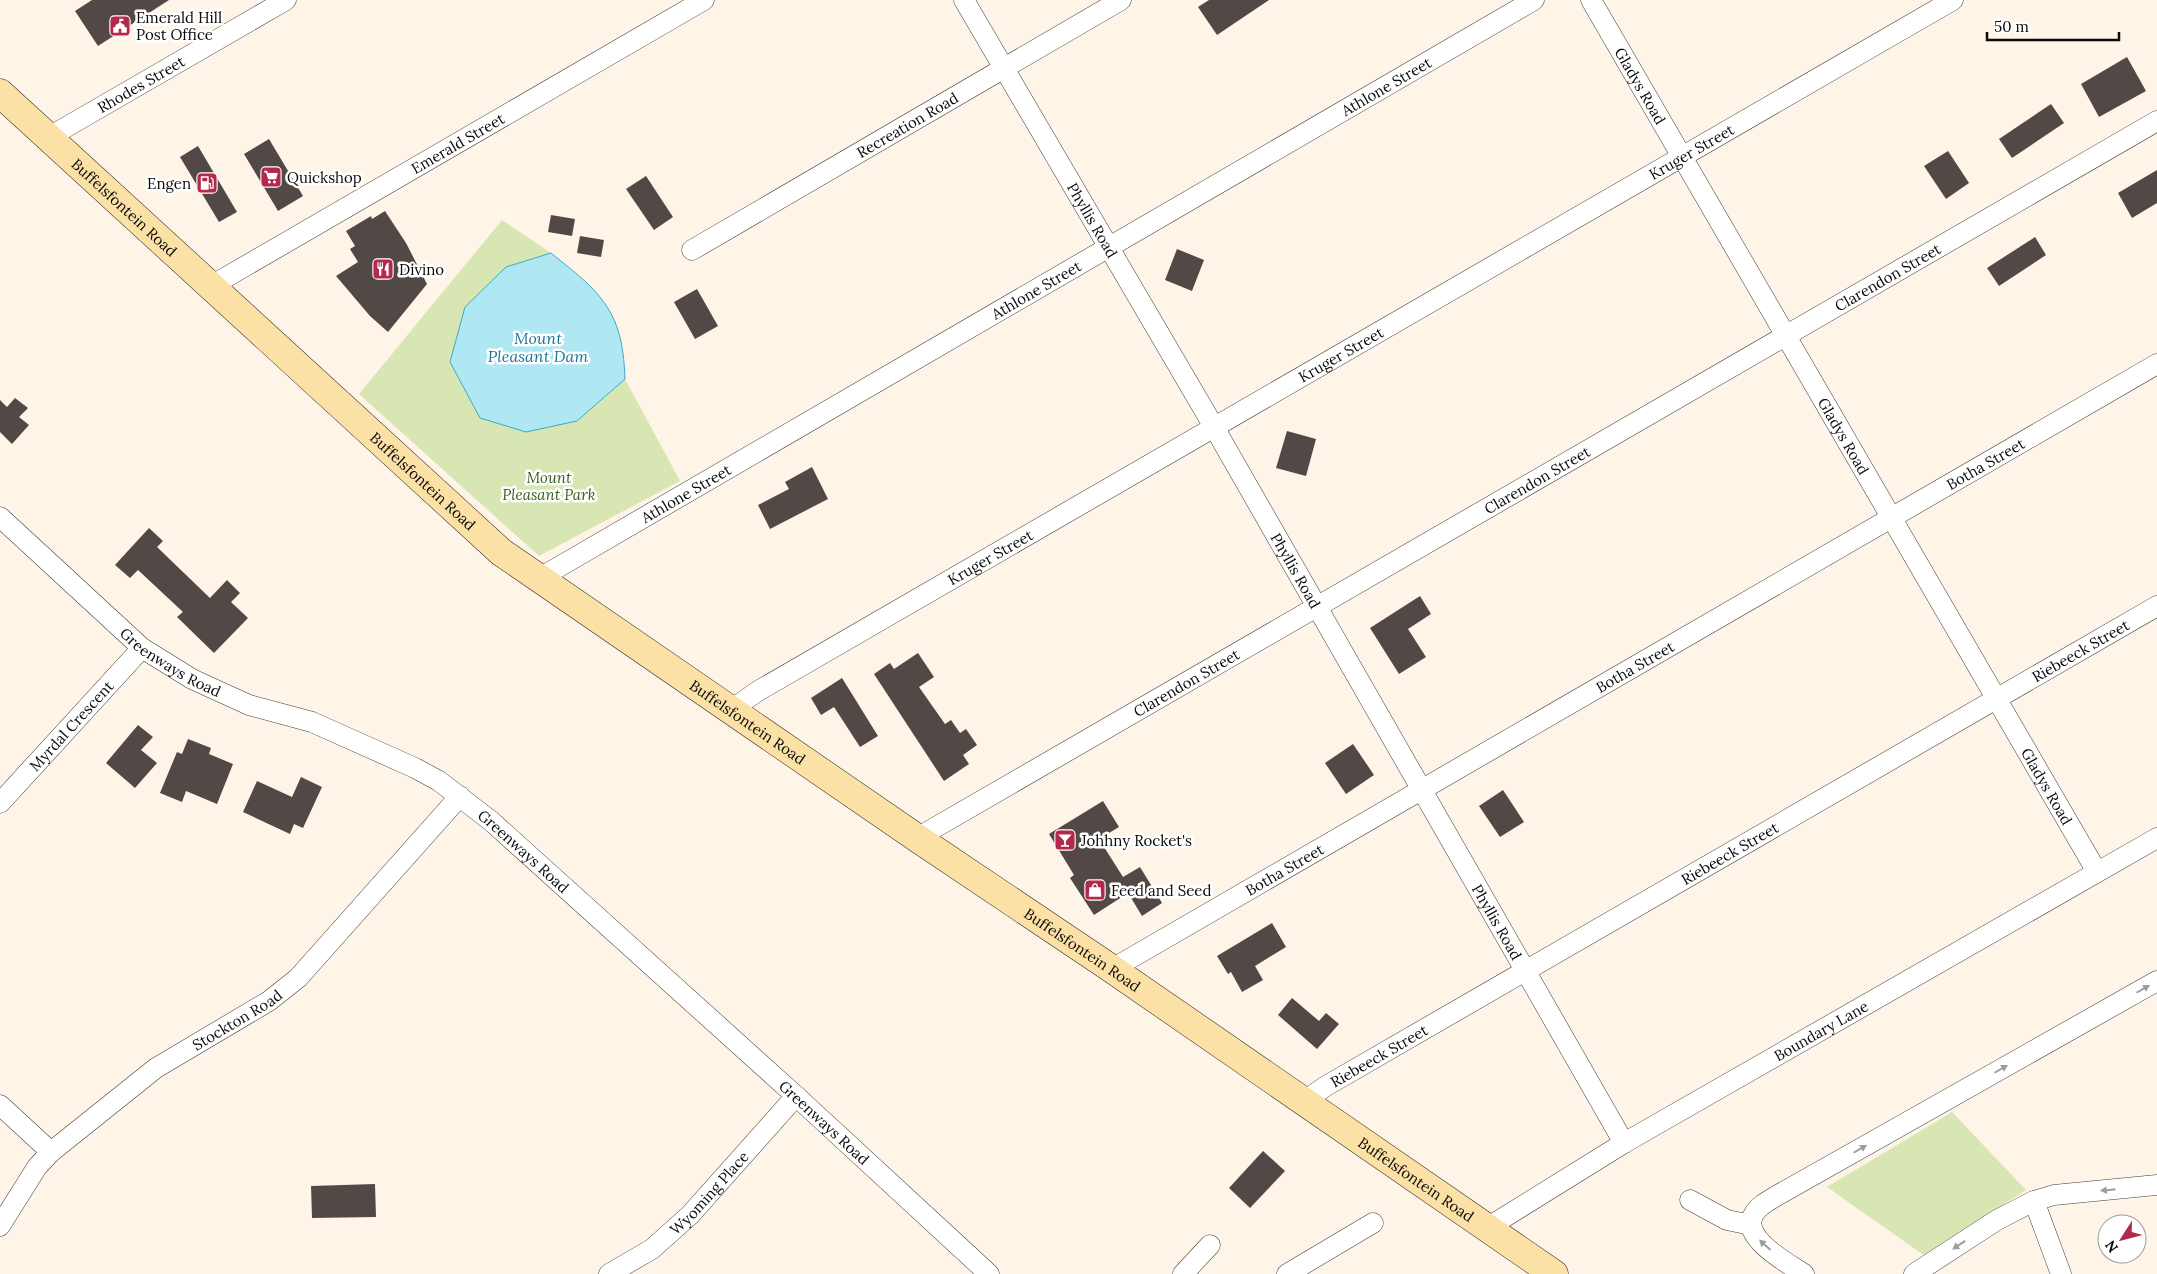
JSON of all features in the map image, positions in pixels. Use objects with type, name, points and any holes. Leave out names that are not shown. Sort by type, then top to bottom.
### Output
[{"type":"main road","name":"Buffelsfontein Road","points":[[0,93],[501,552],[917,838],[1112,969],[1554,1274]]},
{"type":"street","name":"Rhodes Street","points":[[49,137],[286,0]]},
{"type":"street","name":"Emerald Street","points":[[211,286],[704,0]]},
{"type":"street","name":"Phyllis Road","points":[[964,0],[1214,426],[1624,1143]]},
{"type":"street","name":"Recreation Road","points":[[692,250],[1121,0]]},
{"type":"street","name":"Athlone Street","points":[[538,579],[1534,0]]},
{"type":"street","name":"Gladys Road","points":[[1591,0],[2097,872]]},
{"type":"street","name":"Kruger Street","points":[[730,710],[758,691],[1214,426],[1953,0]]},
{"type":"street","name":"Clarendon Street","points":[[917,838],[2157,121]]},
{"type":"street","name":"Botha Street","points":[[1112,969],[2157,364]]},
{"type":"street","name":"Greenways Road","points":[[0,518],[142,648],[192,679],[249,704],[312,722],[415,768],[439,780],[460,796],[491,821],[796,1096],[989,1274]]},
{"type":"street","name":"Riebeeck Street","points":[[1303,1102],[1326,1086],[2157,606]]},
{"type":"street","name":"Myrdal Crescent","points":[[0,803],[142,648]]},
{"type":"street","name":"Stockton Road","points":[[0,1226],[37,1167],[51,1152],[156,1068],[286,989],[460,796]]},
{"type":"street","name":"Boundary Lane","points":[[1487,1228],[1624,1143],[2157,838]]},
{"type":"street","points":[[1804,1274],[1764,1247],[1756,1237],[1751,1225],[1752,1216],[1757,1209],[1778,1195],[2157,980]]},
{"type":"street","name":"Wyoming Place","points":[[609,1274],[652,1249],[690,1215],[796,1096]]},
{"type":"street","points":[[0,1105],[51,1152]]},
{"type":"street","points":[[1914,1274],[1997,1220],[2034,1201],[2054,1195],[2157,1185]]},
{"type":"street","points":[[1690,1200],[1727,1220],[1751,1225]]},
{"type":"street","points":[[2034,1201],[2061,1274]]},
{"type":"street","points":[[1287,1274],[1373,1223]]},
{"type":"street","points":[[1183,1274],[1210,1245]]},
{"type":"green space","name":"Mount Pleasant Park","points":[[502,220],[551,253],[506,267],[577,421],[625,379],[680,481],[539,556],[359,394]]},
{"type":"green space","points":[[1952,1112],[2026,1190],[1925,1256],[1827,1187]]},
{"type":"water","name":"Mount Pleasant Dam","points":[[551,253],[587,283],[610,312],[621,340],[625,379],[577,421],[526,432],[480,418],[450,362],[465,307],[506,267]]},
{"type":"building","points":[[92,0],[169,0],[98,46],[75,11]]},
{"type":"building","points":[[1209,0],[1269,0],[1217,35],[1198,7]]},
{"type":"building","points":[[2127,57],[2146,91],[2099,117],[2081,84]]},
{"type":"building","points":[[2051,104],[2064,123],[2012,158],[1999,139]]},
{"type":"building","points":[[269,139],[303,196],[278,211],[244,154]]},
{"type":"building","points":[[198,146],[237,212],[219,222],[180,157]]},
{"type":"building","points":[[1948,151],[1969,183],[1946,199],[1924,166]]},
{"type":"building","points":[[2157,170],[2157,203],[2132,218],[2118,193]]},
{"type":"building","points":[[646,176],[673,217],[654,230],[626,189]]},
{"type":"building","name":"Divino","points":[[385,211],[406,243],[427,284],[388,332],[370,316],[336,276],[358,262],[350,249],[355,246],[346,231],[371,216],[372,219]]},
{"type":"building","points":[[551,215],[575,219],[572,236],[548,232]]},
{"type":"building","points":[[580,236],[604,240],[601,257],[577,253]]},
{"type":"building","points":[[2035,237],[2046,255],[1999,286],[1987,268]]},
{"type":"building","points":[[1177,249],[1204,260],[1192,291],[1165,280]]},
{"type":"building","points":[[697,289],[718,326],[695,339],[674,302]]},
{"type":"building","points":[[15,398],[28,408],[19,417],[29,425],[12,444],[0,432],[0,400],[7,407]]},
{"type":"building","points":[[1287,431],[1316,439],[1306,476],[1276,468]]},
{"type":"building","points":[[812,467],[828,499],[770,529],[758,505],[789,489],[785,482]]},
{"type":"building","points":[[149,528],[163,541],[157,547],[210,598],[227,580],[240,593],[231,602],[248,618],[214,653],[177,617],[183,612],[138,570],[130,578],[115,565]]},
{"type":"building","points":[[1420,596],[1431,614],[1408,629],[1426,657],[1399,674],[1370,628]]},
{"type":"building","points":[[918,653],[934,677],[919,687],[945,724],[951,720],[960,733],[966,729],[977,745],[963,755],[969,764],[944,781],[874,674],[890,663],[894,669]]},
{"type":"building","points":[[842,678],[878,736],[860,747],[834,707],[821,715],[811,698]]},
{"type":"building","points":[[138,725],[153,737],[141,750],[157,763],[135,788],[106,763]]},
{"type":"building","points":[[188,739],[211,748],[209,754],[233,764],[217,804],[186,791],[182,802],[160,793],[177,752],[182,754]]},
{"type":"building","points":[[1353,744],[1374,775],[1346,794],[1325,763]]},
{"type":"building","points":[[301,777],[322,787],[303,828],[294,824],[290,834],[243,812],[257,781],[292,797]]},
{"type":"building","points":[[1503,790],[1524,822],[1500,837],[1479,806]]},
{"type":"building","points":[[1103,801],[1119,827],[1099,839],[1123,877],[1140,867],[1162,903],[1142,916],[1128,893],[1094,915],[1070,878],[1074,875],[1049,834]]},
{"type":"building","points":[[1272,923],[1286,947],[1255,966],[1263,980],[1242,992],[1231,972],[1228,974],[1217,956]]},
{"type":"building","points":[[1292,998],[1319,1021],[1326,1013],[1339,1024],[1317,1049],[1278,1015]]},
{"type":"building","points":[[1263,1151],[1285,1171],[1250,1208],[1229,1188]]},
{"type":"building","points":[[375,1184],[376,1217],[312,1218],[311,1186]]},
{"type":"place","name":"Emerald Hill Post Office","points":[[120,26]]},
{"type":"place","name":"Quickshop","points":[[271,177]]},
{"type":"place","name":"Engen","points":[[207,183]]},
{"type":"place","name":"Divino","points":[[383,269]]},
{"type":"place","name":"Johhny Rocket's","points":[[1065,840]]},
{"type":"place","name":"Feed and Seed","points":[[1095,890]]}]
